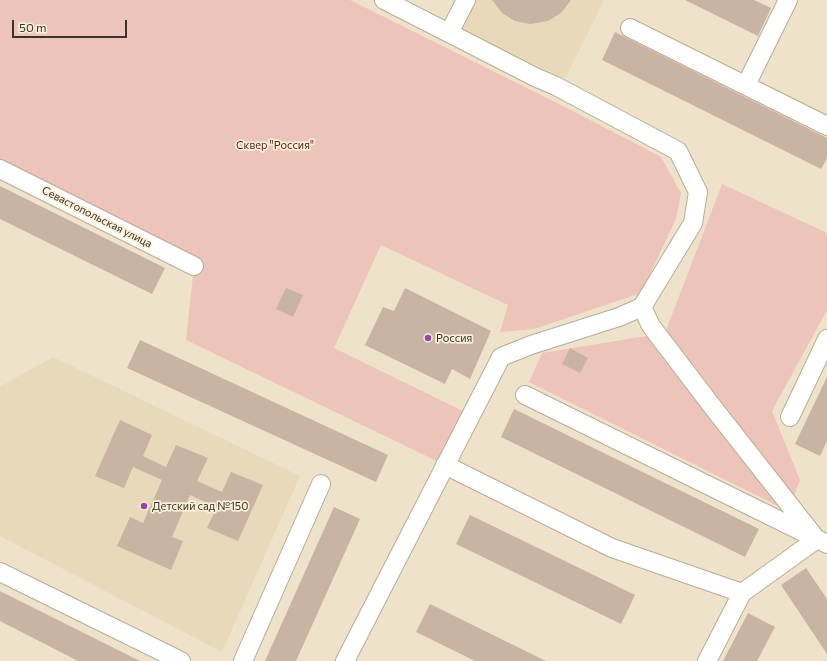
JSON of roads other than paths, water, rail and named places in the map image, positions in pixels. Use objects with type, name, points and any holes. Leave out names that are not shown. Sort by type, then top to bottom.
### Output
[{"type":"street","points":[[345,661],[501,357],[531,345],[619,317],[642,308],[693,222],[698,192],[678,151],[556,86],[384,0]]},
{"type":"street","points":[[449,33],[466,0]]},
{"type":"street","points":[[746,85],[788,0]]},
{"type":"street","points":[[630,28],[827,126]]},
{"type":"street","name":"Севастопольская улица","points":[[0,169],[194,266]]},
{"type":"street","points":[[642,308],[651,326],[715,410],[822,541],[827,554]]},
{"type":"street","points":[[790,417],[827,338]]},
{"type":"street","points":[[526,395],[822,541]]},
{"type":"street","points":[[445,465],[612,548],[742,593]]},
{"type":"street","points":[[243,661],[321,484]]},
{"type":"street","points":[[707,661],[742,593],[822,541]]},
{"type":"street","points":[[0,572],[181,661]]},
{"type":"place","name":"Россия","points":[[428,338]]},
{"type":"place","name":"Детский сад №150","points":[[144,506]]},
{"type":"park label","name":"Сквер \"Россия\"","points":[[275,145]]}]
